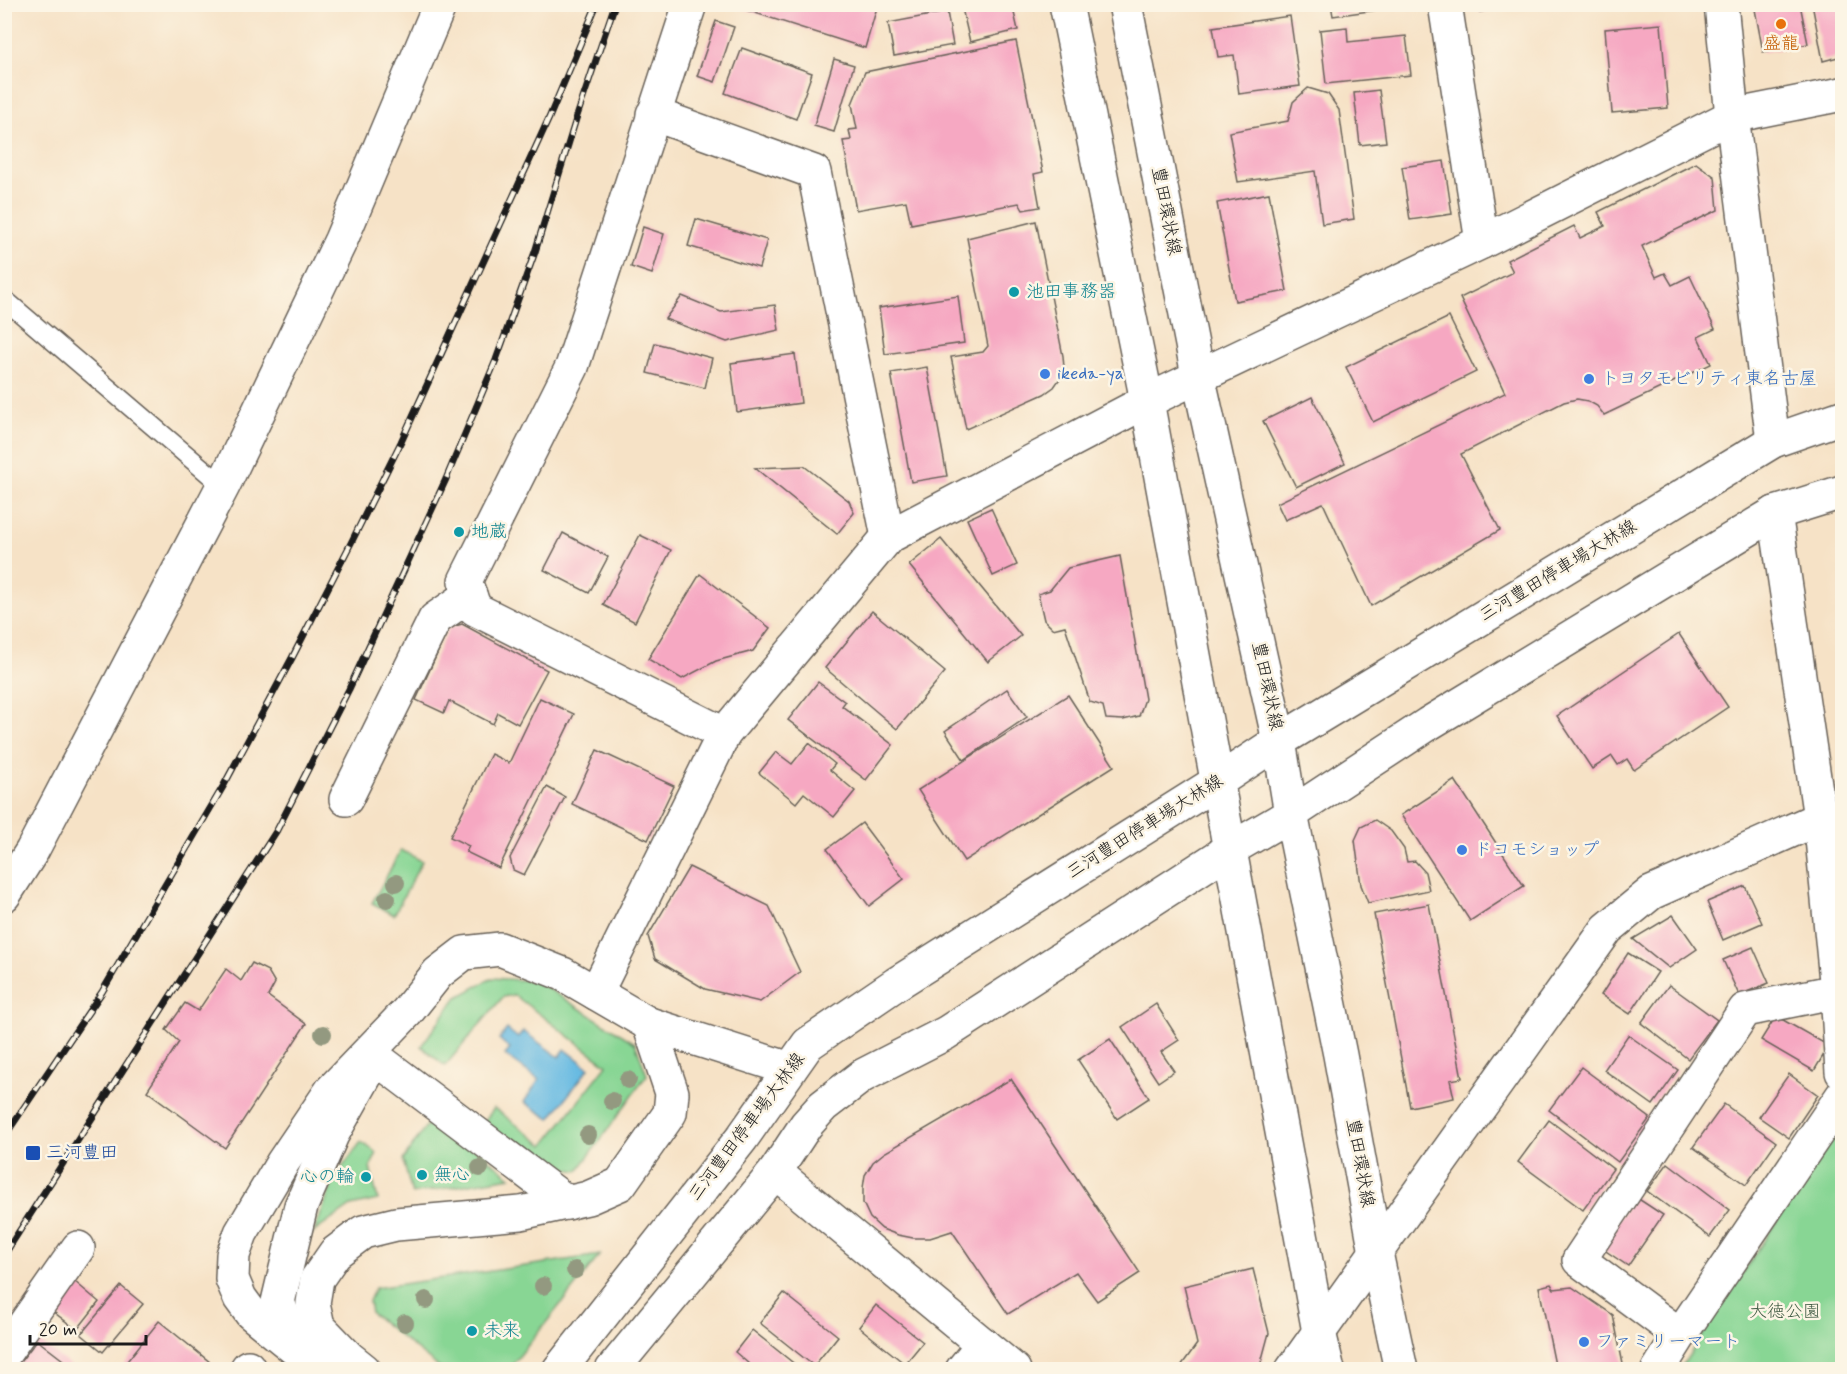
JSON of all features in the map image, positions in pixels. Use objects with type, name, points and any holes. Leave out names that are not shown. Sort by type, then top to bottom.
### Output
[{"type":"street","points":[[4,895],[32,851],[223,486],[340,240],[440,4]]},
{"type":"street","points":[[690,4],[572,367],[465,581],[475,609],[724,734]]},
{"type":"street","points":[[1066,4],[1147,401],[1319,1332],[1328,1370]]},
{"type":"street","name":"豊田環状線","points":[[1125,4],[1198,375],[1279,741],[1376,1253],[1401,1370]]},
{"type":"street","points":[[1445,4],[1482,242]]},
{"type":"street","points":[[1721,4],[1732,116],[1773,441]]},
{"type":"street","points":[[596,993],[724,734],[888,537],[1198,375],[1482,242],[1732,116],[1842,93]]},
{"type":"street","points":[[653,114],[814,172],[888,537]]},
{"type":"street","name":"三河豊田停車場大林線","points":[[559,1370],[742,1138],[808,1044],[896,984],[1279,741],[1773,441],[1842,417]]},
{"type":"street","points":[[612,1370],[775,1172],[806,1125],[823,1106],[862,1076],[946,1034],[1428,724],[1775,513],[1842,492]]},
{"type":"street","points":[[1775,513],[1831,817],[1842,1072]]},
{"type":"street","points":[[346,799],[435,619],[470,595]]},
{"type":"street","points":[[1292,1370],[1607,929],[1651,892],[1831,817]]},
{"type":"street","points":[[321,1370],[251,1313],[240,1298],[232,1279],[233,1256],[241,1233],[283,1162],[331,1091],[407,1012],[438,974],[464,953],[500,949],[563,974],[649,1024],[790,1069]]},
{"type":"street","points":[[1680,1335],[1579,1260],[1745,1010],[1837,991]]},
{"type":"street","points":[[295,1348],[278,1302],[301,1206],[332,1136],[376,1058],[407,1012]]},
{"type":"street","points":[[364,1370],[318,1326],[313,1304],[317,1279],[335,1253],[363,1232],[396,1224],[521,1213],[588,1198],[620,1184],[670,1113],[672,1093],[649,1024]]},
{"type":"street","points":[[376,1058],[568,1203]]},
{"type":"street","points":[[1658,1370],[1842,1096]]},
{"type":"street","points":[[775,1172],[1014,1370]]},
{"type":"street","points":[[4,1354],[78,1248]]},
{"type":"street","points":[[962,1370],[983,1344]]},
{"type":"lane","points":[[4,299],[223,486]]},
{"type":"green space","points":[[401,850],[422,861],[394,915],[372,903]]},
{"type":"green space","points":[[492,978],[536,981],[635,1043],[647,1075],[578,1171],[539,1165],[482,1124],[494,1108],[544,1145],[607,1065],[514,995],[503,997],[445,1066],[421,1046],[456,998]]},
{"type":"green space","points":[[433,1116],[511,1177],[412,1194],[403,1160]]},
{"type":"green space","name":"大徳公園","points":[[1842,1121],[1842,1369],[1680,1369]]},
{"type":"green space","points":[[361,1142],[377,1153],[370,1168],[378,1200],[351,1206],[314,1232],[335,1177]]},
{"type":"green space","points":[[600,1255],[509,1369],[441,1369],[371,1313],[369,1301],[375,1288]]},
{"type":"water","points":[[507,1029],[518,1038],[523,1031],[559,1057],[565,1049],[589,1068],[550,1119],[524,1102],[539,1080],[505,1055],[510,1049],[499,1039]]},
{"type":"building","points":[[727,4],[878,4],[865,48]]},
{"type":"building","points":[[961,4],[1012,4],[1018,30],[970,42]]},
{"type":"building","points":[[1331,4],[1390,4],[1391,8],[1333,16]]},
{"type":"building","points":[[1478,4],[1527,4],[1527,6],[1479,12]]},
{"type":"building","name":"盛龍","points":[[1754,4],[1800,4],[1808,44],[1763,52]]},
{"type":"building","points":[[1812,4],[1842,4],[1842,56],[1823,61]]},
{"type":"building","points":[[947,12],[953,45],[894,56],[888,23]]},
{"type":"building","points":[[1290,16],[1300,86],[1239,94],[1234,55],[1218,57],[1213,27]]},
{"type":"building","points":[[716,21],[734,27],[715,82],[697,76]]},
{"type":"building","points":[[1661,24],[1668,108],[1612,113],[1605,29]]},
{"type":"building","points":[[1347,27],[1348,42],[1406,36],[1411,75],[1326,84],[1320,30]]},
{"type":"building","points":[[1016,41],[1043,172],[1034,174],[1040,207],[1023,210],[1019,203],[911,224],[906,201],[856,210],[843,141],[851,140],[849,130],[857,129],[852,104],[865,72]]},
{"type":"building","points":[[742,48],[812,73],[796,119],[725,93]]},
{"type":"building","points":[[834,59],[854,65],[834,132],[814,126]]},
{"type":"building","points":[[1308,88],[1328,94],[1339,110],[1354,219],[1322,224],[1315,171],[1238,182],[1229,132],[1288,121],[1293,102]]},
{"type":"building","points":[[1379,90],[1386,142],[1360,145],[1354,93]]},
{"type":"building","points":[[1444,161],[1452,214],[1410,220],[1402,167]]},
{"type":"building","name":"トヨタモビリティ東名古屋","points":[[1696,163],[1715,177],[1718,210],[1642,246],[1656,277],[1665,273],[1672,285],[1690,276],[1715,329],[1698,337],[1711,364],[1604,415],[1597,406],[1588,401],[1577,399],[1564,402],[1461,454],[1500,530],[1371,606],[1323,503],[1285,520],[1277,503],[1505,393],[1460,298],[1513,272],[1507,260],[1574,226],[1580,238],[1605,226],[1598,212]]},
{"type":"building","points":[[1269,193],[1287,291],[1235,301],[1217,203]]},
{"type":"building","points":[[696,219],[767,240],[759,268],[688,246]]},
{"type":"building","name":"池田事務器","points":[[1036,221],[1063,356],[1064,368],[1061,377],[1054,387],[1044,394],[966,429],[951,357],[983,352],[988,346],[967,238]]},
{"type":"building","points":[[643,227],[664,234],[652,274],[631,267]]},
{"type":"building","points":[[682,296],[721,312],[775,305],[779,330],[727,342],[665,319]]},
{"type":"building","points":[[958,296],[964,343],[885,354],[879,308]]},
{"type":"building","points":[[1449,317],[1476,372],[1373,422],[1346,367]]},
{"type":"building","points":[[655,343],[712,358],[705,388],[647,373]]},
{"type":"building","points":[[795,354],[801,403],[737,412],[731,363]]},
{"type":"building","points":[[927,367],[947,476],[911,482],[891,373]]},
{"type":"building","points":[[1312,397],[1345,463],[1296,487],[1263,421]]},
{"type":"building","points":[[804,466],[849,501],[854,513],[837,534],[755,468]]},
{"type":"building","points":[[991,508],[1017,565],[993,576],[967,519]]},
{"type":"building","points":[[563,533],[608,557],[589,593],[544,570]]},
{"type":"building","points":[[640,535],[671,550],[635,622],[603,605]]},
{"type":"building","points":[[941,539],[1021,636],[988,662],[909,565]]},
{"type":"building","points":[[1120,556],[1145,699],[1139,716],[1123,720],[1106,719],[1103,706],[1090,702],[1065,626],[1053,629],[1044,620],[1038,594],[1050,590],[1068,568]]},
{"type":"building","points":[[700,574],[770,628],[753,651],[716,661],[682,679],[648,659]]},
{"type":"building","points":[[872,611],[945,672],[897,729],[825,668]]},
{"type":"building","points":[[462,624],[547,670],[518,724],[498,713],[493,724],[449,701],[444,713],[416,700],[449,628]]},
{"type":"building","points":[[1679,634],[1728,707],[1634,770],[1627,759],[1618,765],[1612,756],[1592,769],[1557,716]]},
{"type":"building","points":[[818,682],[845,702],[842,706],[893,745],[866,780],[788,720]]},
{"type":"building","points":[[1007,689],[1027,717],[964,760],[945,731]]},
{"type":"building","points":[[1068,695],[1114,766],[964,861],[918,790]]},
{"type":"building","points":[[540,698],[574,714],[499,868],[466,852],[469,846],[450,837],[491,754],[509,763]]},
{"type":"building","points":[[809,743],[835,764],[830,770],[855,791],[834,817],[804,793],[796,803],[759,773],[776,752],[792,764]]},
{"type":"building","points":[[597,750],[674,786],[648,840],[572,804]]},
{"type":"building","name":"ドコモショップ","points":[[1455,780],[1524,886],[1470,921],[1401,815]]},
{"type":"building","points":[[547,787],[565,797],[524,875],[513,870],[510,858]]},
{"type":"building","points":[[1375,820],[1391,831],[1404,849],[1407,862],[1415,861],[1425,872],[1429,890],[1368,903],[1361,885],[1355,840],[1361,827]]},
{"type":"building","points":[[862,823],[904,879],[869,906],[827,849]]},
{"type":"building","points":[[689,867],[769,906],[800,972],[760,1002],[705,989],[655,959],[648,936]]},
{"type":"building","points":[[1745,886],[1762,923],[1723,940],[1707,902]]},
{"type":"building","points":[[1429,904],[1462,1078],[1450,1080],[1454,1098],[1410,1107],[1374,914]]},
{"type":"building","points":[[1673,915],[1697,949],[1669,968],[1633,939]]},
{"type":"building","points":[[1753,947],[1769,983],[1739,995],[1723,960]]},
{"type":"building","points":[[1628,953],[1658,972],[1630,1014],[1601,995]]},
{"type":"building","points":[[252,963],[268,971],[275,983],[268,996],[306,1024],[225,1148],[147,1091],[179,1042],[166,1030],[185,1003],[198,1011],[226,969],[241,981]]},
{"type":"building","points":[[1669,985],[1717,1020],[1688,1059],[1641,1023]]},
{"type":"building","points":[[1156,1004],[1179,1040],[1161,1052],[1174,1071],[1158,1082],[1122,1027]]},
{"type":"building","points":[[1776,1016],[1829,1046],[1814,1071],[1761,1040]]},
{"type":"building","points":[[1628,1035],[1678,1070],[1653,1105],[1604,1070]]},
{"type":"building","points":[[1110,1039],[1149,1098],[1117,1119],[1078,1060]]},
{"type":"building","points":[[1581,1067],[1650,1118],[1618,1162],[1549,1110]]},
{"type":"building","points":[[1789,1074],[1818,1095],[1789,1138],[1759,1117]]},
{"type":"building","points":[[1011,1079],[1140,1273],[1097,1301],[1076,1272],[1008,1314],[952,1231],[930,1238],[898,1235],[882,1229],[870,1218],[863,1203],[865,1175],[873,1162],[884,1153]]},
{"type":"building","points":[[1724,1104],[1776,1142],[1746,1185],[1693,1147]]},
{"type":"building","points":[[1549,1120],[1613,1169],[1583,1210],[1518,1162]]},
{"type":"building","points":[[1668,1163],[1730,1210],[1710,1237],[1647,1191]]},
{"type":"building","points":[[1634,1196],[1663,1215],[1628,1266],[1600,1247]]},
{"type":"building","points":[[1253,1269],[1269,1333],[1259,1370],[1178,1370],[1197,1344],[1184,1286]]},
{"type":"building","points":[[74,1281],[99,1302],[77,1330],[51,1310]]},
{"type":"building","name":"ファミリーマート","points":[[1551,1284],[1554,1289],[1572,1287],[1613,1315],[1624,1369],[1556,1370],[1539,1287]]},
{"type":"building","points":[[121,1286],[143,1304],[103,1352],[81,1334]]},
{"type":"building","points":[[784,1293],[838,1336],[814,1366],[760,1323]]},
{"type":"building","points":[[876,1305],[923,1342],[905,1364],[859,1327]]},
{"type":"building","points":[[159,1321],[211,1363],[206,1370],[120,1370]]},
{"type":"building","points":[[752,1330],[802,1370],[756,1370],[735,1352]]},
{"type":"building","points":[[37,1340],[76,1370],[14,1370]]},
{"type":"railway","points":[[4,1137],[102,992],[224,785],[292,658],[401,442],[549,118],[597,4]]},
{"type":"railway","points":[[4,1255],[277,830],[349,689],[446,479],[496,360],[535,252],[576,119],[615,4]]},
{"type":"place","name":"盛龍","points":[[1781,24]]},
{"type":"place","name":"池田事務器","points":[[1014,292]]},
{"type":"place","name":"ikeda-ya","points":[[1045,374]]},
{"type":"place","name":"トヨタモビリティ東名古屋","points":[[1589,379]]},
{"type":"place","name":"地蔵","points":[[459,532]]},
{"type":"place","name":"ドコモショップ","points":[[1462,850]]},
{"type":"place","name":"三河豊田","points":[[33,1153]]},
{"type":"place","name":"無心","points":[[422,1175]]},
{"type":"place","name":"心の輪","points":[[366,1177]]},
{"type":"place","name":"未来","points":[[472,1331]]},
{"type":"place","name":"ファミリーマート","points":[[1584,1342]]}]
